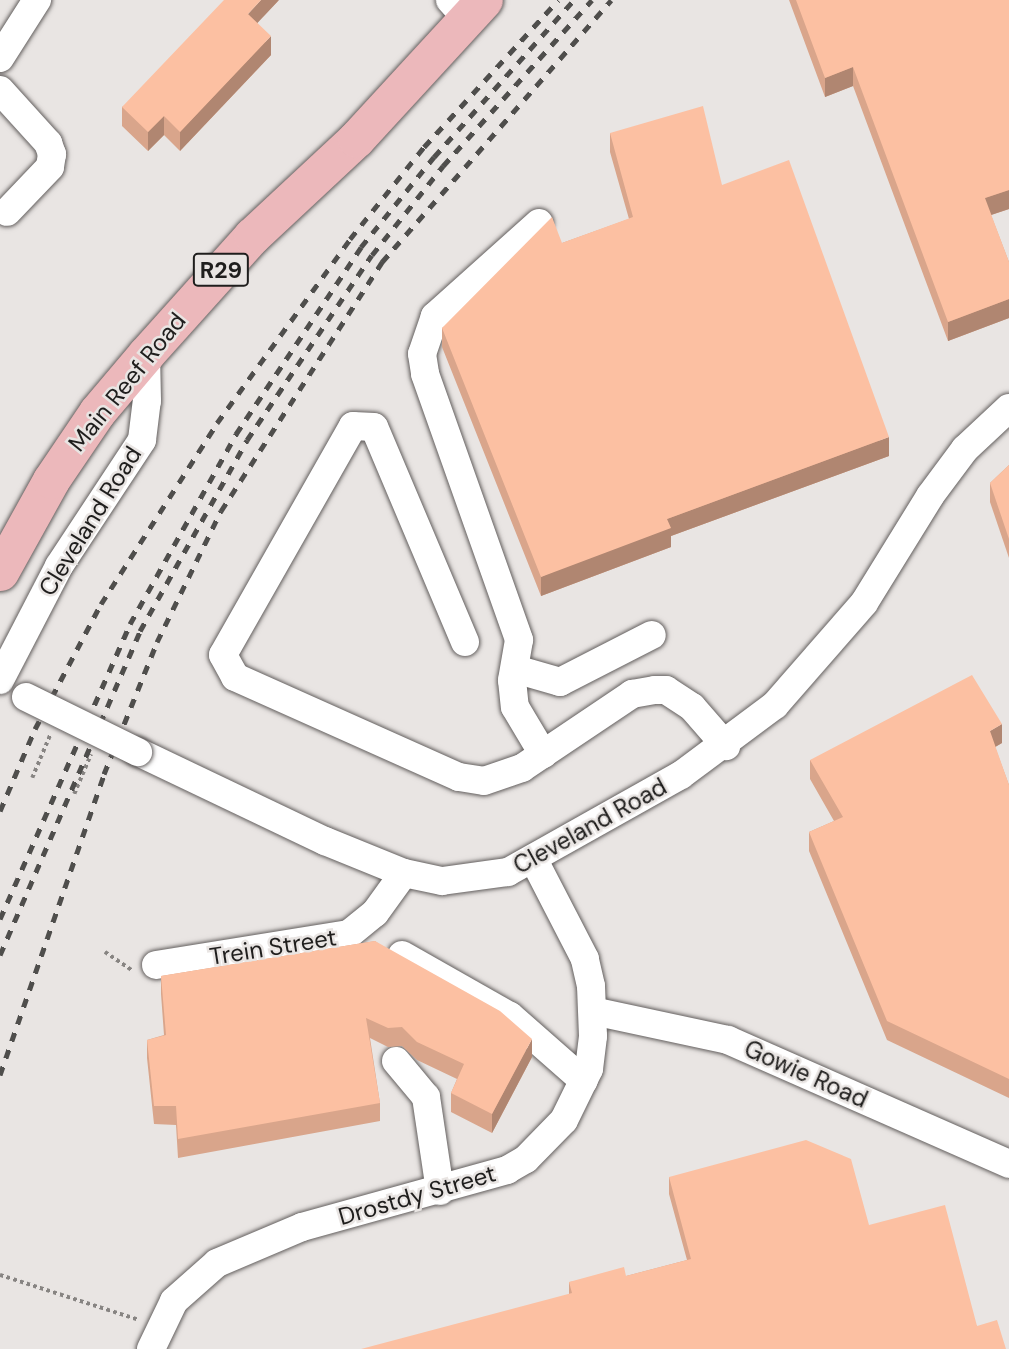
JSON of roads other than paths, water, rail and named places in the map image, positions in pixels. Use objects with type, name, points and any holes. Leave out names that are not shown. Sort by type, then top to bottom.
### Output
[{"type":"main road","name":"Main Reef Road","points":[[0,572],[51,480],[97,412],[252,236],[356,139],[467,6]]},
{"type":"street","points":[[0,58],[37,0]]},
{"type":"street","points":[[0,90],[48,143],[52,154],[50,167],[7,212]]},
{"type":"street","points":[[540,223],[435,316],[422,354],[425,374],[519,639],[515,669],[515,707],[543,754]]},
{"type":"street","name":"Cleveland Road","points":[[0,680],[59,566],[142,440],[147,409],[146,354]]},
{"type":"street","name":"Cleveland Road","points":[[0,686],[325,841],[404,873],[462,881],[508,873],[726,746],[775,705],[838,638],[930,496],[965,449],[1009,408]]},
{"type":"street","points":[[465,642],[374,427],[353,426],[223,655],[227,668],[235,677],[459,777],[502,778],[632,694],[654,690],[666,690],[692,707],[726,746]]},
{"type":"street","points":[[515,669],[543,680],[567,680],[652,635]]},
{"type":"street","name":"Drostdy Street","points":[[156,1338],[174,1301],[194,1278],[250,1246],[302,1227],[481,1180],[526,1159],[564,1121],[584,1081],[593,1011],[585,959],[534,860]]},
{"type":"street","name":"Trein Street","points":[[156,965],[349,934],[375,913],[404,873]]},
{"type":"street","points":[[402,956],[510,1016],[584,1081]]},
{"type":"street","name":"Gowie Road","points":[[593,1011],[728,1040],[1009,1164]]},
{"type":"street","points":[[396,1061],[426,1097],[440,1191]]},
{"type":"railway","points":[[0,811],[35,729],[101,604],[217,423],[350,239],[424,147],[558,0]]},
{"type":"railway","points":[[0,919],[130,624],[236,434],[361,247],[434,157],[574,0]]},
{"type":"railway","points":[[0,955],[140,631],[247,440],[372,255],[443,166],[592,0]]},
{"type":"railway","points":[[0,1075],[104,774],[157,642],[221,511],[382,262],[611,0]]}]
